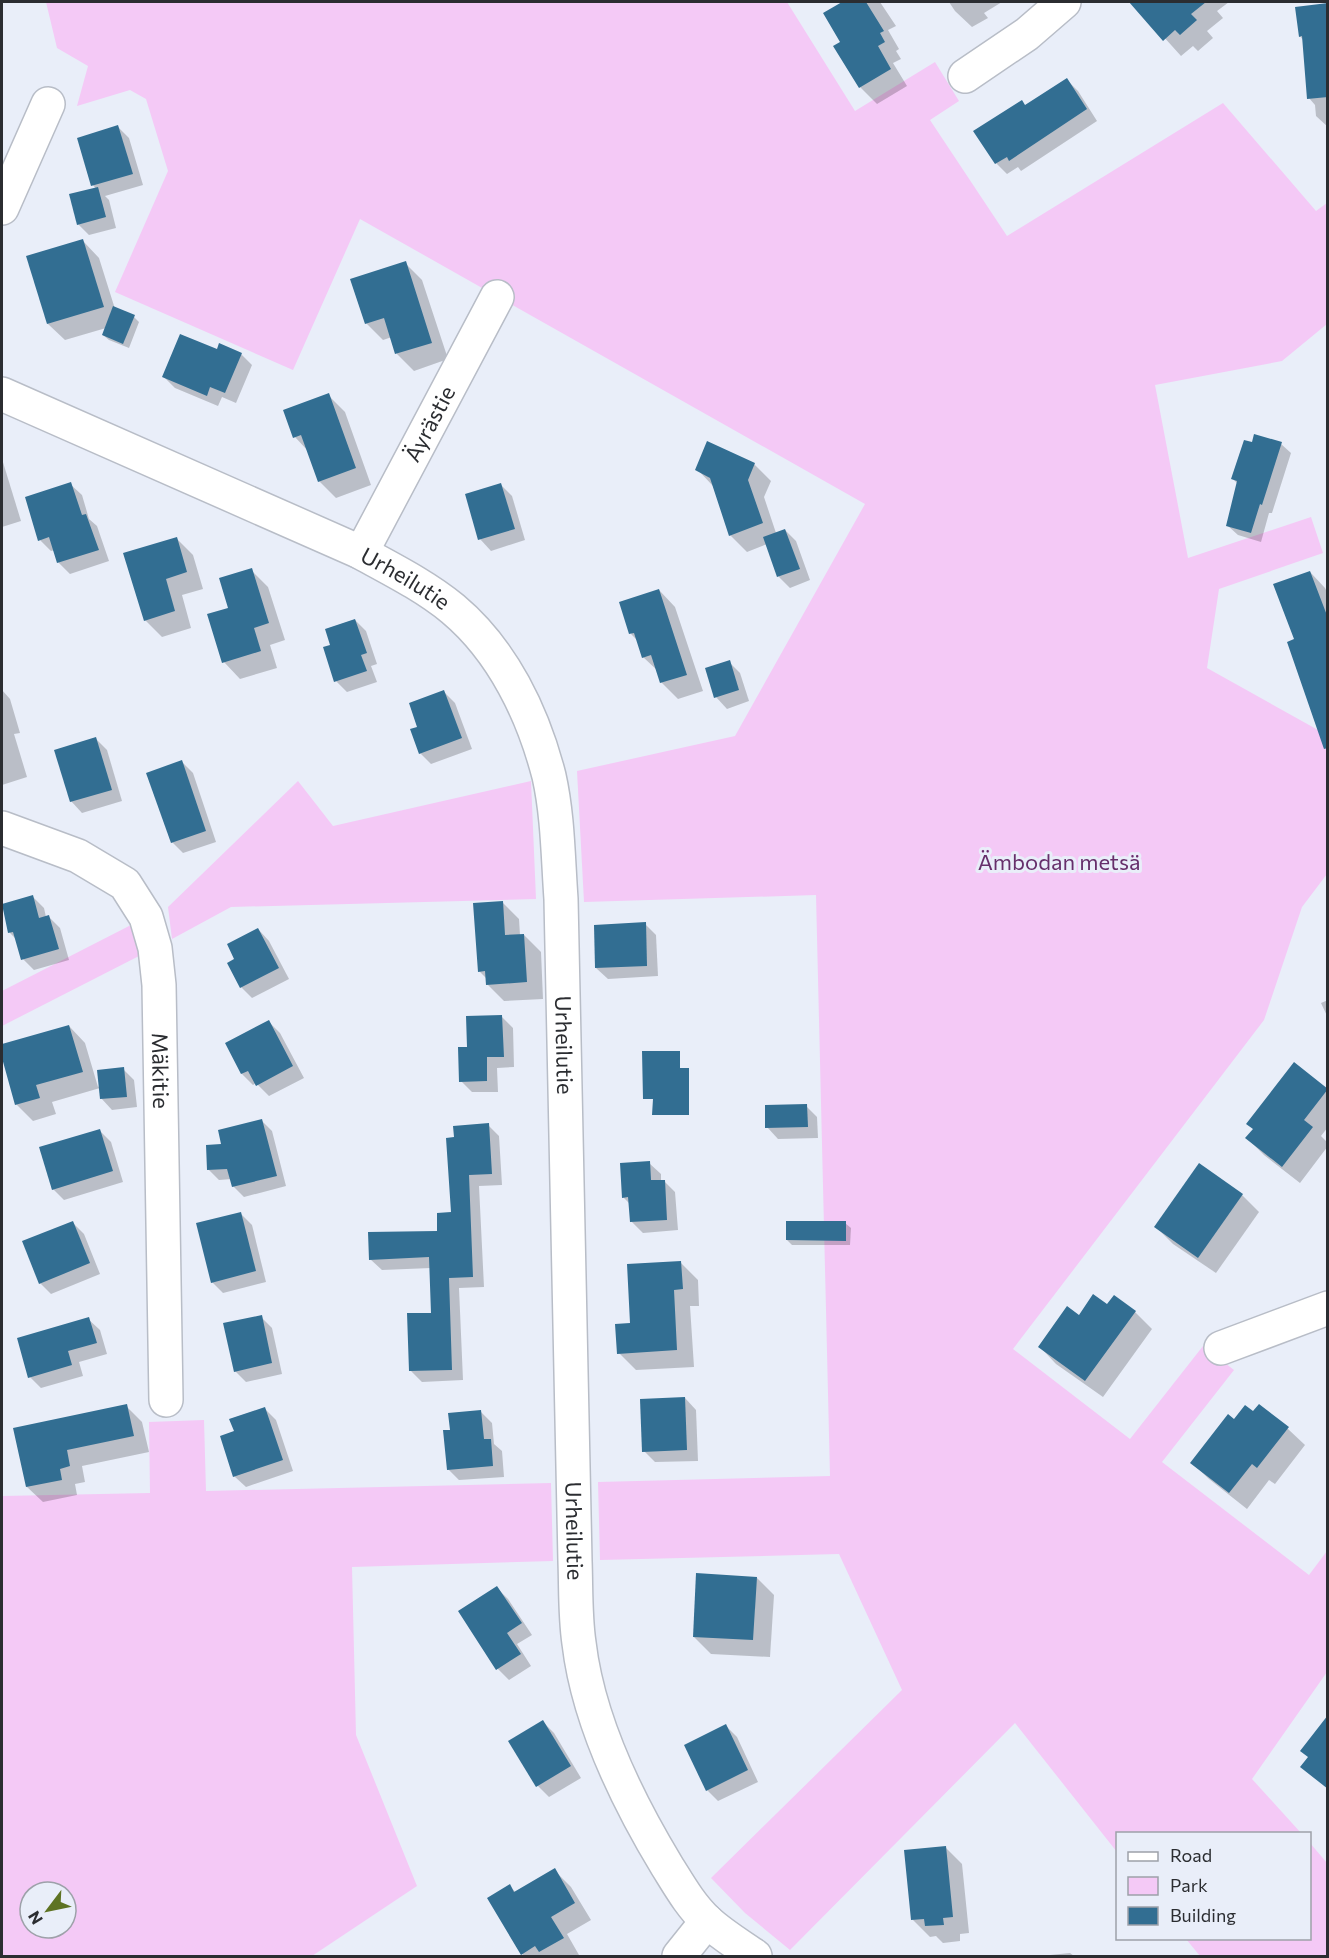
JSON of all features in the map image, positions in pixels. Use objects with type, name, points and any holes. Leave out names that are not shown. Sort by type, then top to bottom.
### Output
[{"type":"street","points":[[965,76],[1027,34],[1064,2]]},
{"type":"street","points":[[2,208],[48,104]]},
{"type":"street","name":"Äyrästie","points":[[360,552],[497,297]]},
{"type":"street","name":"Urheilutie","points":[[2,394],[360,552],[412,581],[453,609],[490,649],[519,692],[549,777],[557,831],[561,899],[574,1549],[579,1643],[590,1697],[609,1751],[632,1802],[682,1890],[707,1921],[754,1956]]},
{"type":"street","name":"Mäkitie","points":[[2,828],[78,856],[125,885],[146,917],[155,948],[159,985],[166,1400]]},
{"type":"street","points":[[1221,1348],[1328,1308]]},
{"type":"street","points":[[679,1956],[707,1921]]},
{"type":"green space","name":"Ämbodan metsä","points":[[46,2],[787,2],[855,111],[935,62],[959,101],[930,120],[1007,236],[1223,103],[1316,211],[1327,203],[1327,324],[1282,361],[1155,385],[1188,558],[1311,517],[1323,553],[1219,589],[1207,668],[1327,735],[1327,874],[1302,907],[1264,1020],[1013,1349],[1130,1439],[1203,1346],[1234,1370],[1162,1462],[1309,1575],[1327,1551],[1327,1672],[1252,1779],[1300,1832],[1116,1832],[1116,1851],[1015,1723],[790,1950],[745,1913],[711,1878],[902,1690],[839,1554],[600,1560],[598,1482],[830,1476],[816,895],[584,902],[577,771],[735,736],[865,504],[360,219],[293,370],[115,292],[168,171],[146,99],[130,90],[77,106],[88,66],[57,48]]},
{"type":"green space","points":[[298,781],[333,826],[531,781],[536,899],[231,907],[172,939],[168,907]]},
{"type":"green space","points":[[131,925],[139,956],[2,1026],[2,991]]},
{"type":"green space","points":[[204,1420],[206,1491],[551,1483],[553,1561],[352,1567],[356,1735],[417,1886],[312,1956],[2,1956],[2,1496],[150,1493],[149,1422]]},
{"type":"green space","points":[[1311,1844],[1327,1863],[1327,1956],[1200,1956],[1187,1940],[1311,1940]]},
{"type":"building","points":[[842,2],[866,2],[884,31],[880,33],[885,42],[878,46],[891,69],[859,88],[833,46],[840,42],[823,13]]},
{"type":"building","points":[[1129,2],[1206,2],[1191,14],[1197,20],[1180,35],[1175,30],[1163,41]]},
{"type":"building","points":[[1328,3],[1328,97],[1307,99],[1302,36],[1299,37],[1295,7]]},
{"type":"building","points":[[1067,78],[1087,109],[1009,161],[1007,157],[995,164],[973,131],[1022,100],[1025,105]]},
{"type":"building","points":[[118,125],[133,174],[91,186],[77,138]]},
{"type":"building","points":[[98,187],[106,217],[77,225],[69,194]]},
{"type":"building","points":[[83,239],[104,307],[47,324],[26,256]]},
{"type":"building","points":[[406,261],[432,343],[395,354],[384,318],[365,324],[350,279]]},
{"type":"building","points":[[113,306],[135,315],[123,344],[102,335]]},
{"type":"building","points":[[180,334],[217,349],[219,343],[242,353],[225,393],[210,387],[207,396],[162,377]]},
{"type":"building","points":[[329,393],[356,468],[318,482],[301,435],[293,438],[283,410]]},
{"type":"building","points":[[1254,434],[1282,442],[1251,533],[1226,526],[1237,481],[1231,479],[1244,440],[1252,442]]},
{"type":"building","points":[[707,441],[755,463],[748,480],[763,523],[729,536],[710,478],[695,470]]},
{"type":"building","points":[[71,482],[82,515],[86,514],[99,550],[57,563],[49,537],[38,541],[25,497]]},
{"type":"building","points":[[501,483],[515,529],[478,540],[465,494]]},
{"type":"building","points":[[785,529],[800,569],[777,577],[763,537]]},
{"type":"building","points":[[177,537],[187,572],[166,579],[175,611],[144,621],[123,553]]},
{"type":"building","points":[[252,568],[269,623],[254,628],[261,651],[222,663],[207,614],[228,608],[219,578]]},
{"type":"building","points":[[1310,571],[1328,618],[1328,748],[1324,749],[1287,642],[1294,639],[1273,584]]},
{"type":"building","points":[[659,589],[687,675],[660,683],[651,655],[642,658],[634,633],[629,634],[619,602]]},
{"type":"building","points":[[355,619],[367,653],[361,655],[367,671],[334,682],[323,647],[330,645],[325,629]]},
{"type":"building","points":[[730,660],[739,690],[714,698],[705,668]]},
{"type":"building","points":[[444,690],[462,738],[419,754],[410,729],[417,727],[409,703]]},
{"type":"building","points":[[96,737],[112,790],[70,802],[54,750]]},
{"type":"building","points":[[182,760],[206,831],[171,843],[146,773]]},
{"type":"building","points":[[33,895],[39,918],[49,915],[59,949],[21,960],[13,932],[8,933],[2,904]]},
{"type":"building","points":[[503,901],[505,935],[524,934],[527,982],[486,985],[485,971],[478,972],[473,903]]},
{"type":"building","points":[[646,922],[647,966],[595,968],[594,925]]},
{"type":"building","points":[[258,928],[279,968],[240,988],[227,963],[234,959],[227,944]]},
{"type":"building","points":[[502,1015],[504,1057],[487,1057],[487,1081],[459,1082],[458,1047],[467,1047],[466,1016]]},
{"type":"building","points":[[269,1020],[293,1066],[256,1086],[248,1071],[241,1074],[225,1043]]},
{"type":"building","points":[[69,1025],[83,1072],[36,1085],[40,1098],[15,1105],[2,1058],[2,1044]]},
{"type":"building","points":[[642,1051],[680,1051],[680,1068],[689,1068],[689,1115],[652,1115],[653,1099],[643,1099]]},
{"type":"building","points":[[1294,1062],[1328,1089],[1304,1120],[1313,1127],[1282,1167],[1245,1138],[1253,1129],[1246,1124]]},
{"type":"building","points":[[124,1067],[127,1097],[100,1099],[97,1070]]},
{"type":"building","points":[[807,1104],[808,1127],[765,1128],[765,1105]]},
{"type":"building","points":[[262,1119],[277,1176],[232,1187],[227,1169],[207,1170],[206,1145],[221,1144],[218,1130]]},
{"type":"building","points":[[489,1123],[492,1174],[469,1175],[473,1277],[449,1278],[452,1370],[409,1371],[407,1313],[431,1313],[429,1257],[369,1260],[368,1232],[437,1231],[437,1213],[451,1212],[446,1138],[454,1137],[453,1126]]},
{"type":"building","points":[[100,1129],[113,1171],[52,1190],[39,1147]]},
{"type":"building","points":[[650,1161],[651,1180],[665,1180],[667,1220],[630,1222],[628,1197],[622,1198],[620,1163]]},
{"type":"building","points":[[1199,1163],[1243,1194],[1198,1258],[1154,1227]]},
{"type":"building","points":[[241,1212],[256,1271],[211,1283],[196,1223]]},
{"type":"building","points":[[73,1221],[90,1263],[39,1284],[22,1241]]},
{"type":"building","points":[[786,1221],[846,1221],[846,1241],[786,1240]]},
{"type":"building","points":[[681,1261],[683,1289],[674,1290],[677,1350],[617,1354],[615,1324],[630,1323],[627,1264]]},
{"type":"building","points":[[1093,1294],[1107,1304],[1114,1295],[1136,1311],[1085,1381],[1038,1347],[1067,1306],[1079,1315]]},
{"type":"building","points":[[262,1315],[272,1363],[234,1372],[223,1323]]},
{"type":"building","points":[[89,1317],[97,1343],[68,1351],[72,1365],[28,1378],[17,1338]]},
{"type":"building","points":[[685,1397],[687,1450],[642,1452],[640,1399]]},
{"type":"building","points":[[127,1404],[134,1436],[67,1450],[70,1466],[60,1469],[62,1480],[26,1487],[13,1428]]},
{"type":"building","points":[[1259,1404],[1289,1427],[1257,1468],[1252,1464],[1229,1493],[1190,1463],[1228,1414],[1234,1419],[1245,1405],[1253,1411]]},
{"type":"building","points":[[265,1407],[283,1460],[233,1477],[220,1436],[234,1431],[229,1419]]},
{"type":"building","points":[[481,1410],[484,1439],[491,1439],[493,1466],[447,1470],[443,1430],[450,1430],[448,1413]]},
{"type":"building","points":[[696,1573],[757,1577],[753,1640],[693,1637]]},
{"type":"building","points":[[497,1586],[522,1623],[507,1633],[521,1654],[496,1670],[458,1611]]},
{"type":"building","points":[[1328,1715],[1328,1789],[1300,1767],[1308,1757],[1300,1751]]},
{"type":"building","points":[[543,1720],[571,1766],[536,1787],[508,1741]]},
{"type":"building","points":[[726,1724],[748,1770],[706,1791],[684,1745]]},
{"type":"building","points":[[946,1846],[953,1917],[943,1918],[944,1925],[925,1926],[924,1919],[911,1920],[904,1850]]},
{"type":"building","points":[[555,1868],[575,1903],[551,1917],[564,1938],[539,1952],[535,1946],[521,1955],[487,1898],[510,1884],[514,1892]]}]
